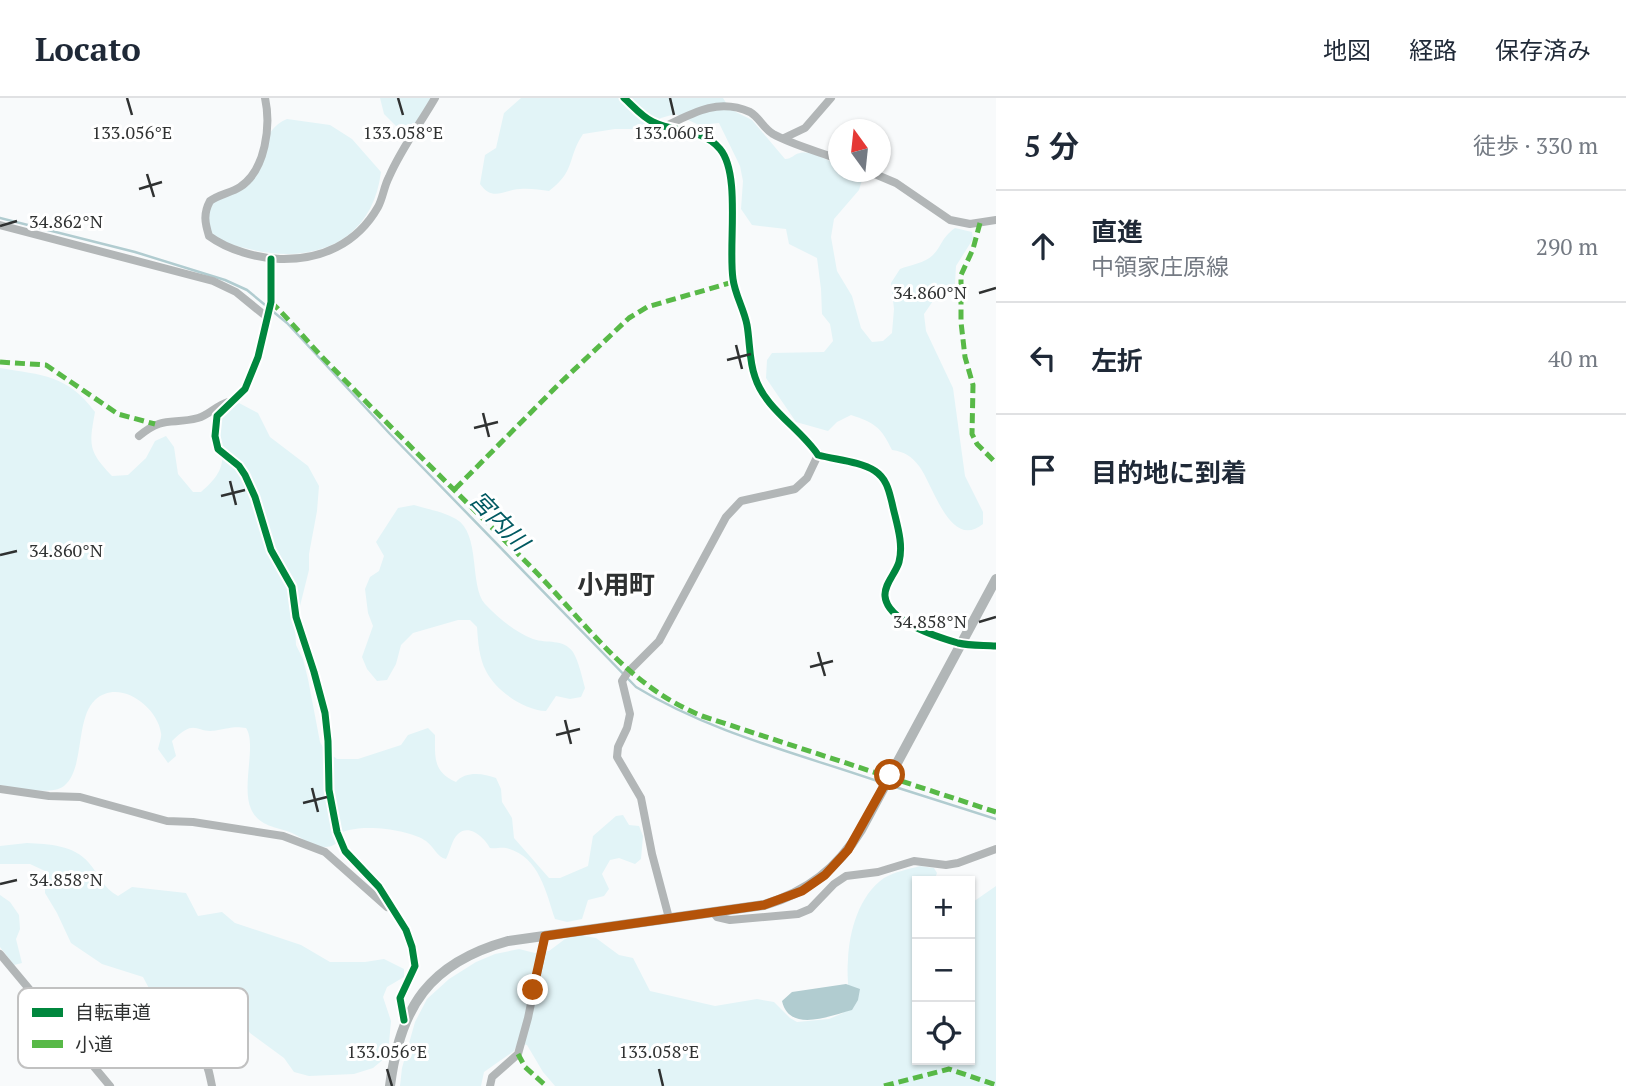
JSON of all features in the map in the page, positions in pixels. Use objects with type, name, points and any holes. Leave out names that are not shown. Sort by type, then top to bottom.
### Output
[{"type":"main road","points":[[390,1086],[395,1048],[404,1020],[434,979],[470,954],[508,941],[764,905],[784,899],[819,880],[848,850],[996,579]]},
{"type":"street","points":[[265,98],[268,123],[265,145],[258,163],[249,179],[239,188],[210,201],[205,209],[204,222],[209,236],[219,243],[271,259],[313,256],[336,249],[353,237],[379,206],[389,177],[435,98]]},
{"type":"street","points":[[624,98],[653,122],[699,134],[712,140],[723,152],[733,196],[730,251],[733,282],[746,322],[755,380],[763,395],[811,444],[818,455],[866,467],[885,481],[900,552],[899,563],[885,590],[887,607],[894,615],[916,627],[960,643],[996,646]]},
{"type":"street","points":[[785,138],[805,128],[831,98]]},
{"type":"street","points":[[666,126],[692,110],[712,102],[729,103],[752,113],[773,134],[828,155]]},
{"type":"street","points":[[891,181],[950,220],[970,224],[996,220]]},
{"type":"street","points":[[0,225],[214,281],[269,313]]},
{"type":"street","points":[[139,436],[155,424],[201,417],[221,404],[237,399],[245,389],[269,313],[271,259]]},
{"type":"street","points":[[231,402],[215,420],[218,449],[246,475],[271,550],[292,587],[296,617],[325,713],[329,790],[337,832],[345,850],[379,887],[406,930],[412,947],[415,966],[400,999],[404,1020]]},
{"type":"street","points":[[669,918],[641,798],[617,757],[630,714],[622,683],[625,676],[659,641],[734,507],[741,501],[795,489],[807,478],[818,455]]},
{"type":"street","points":[[0,789],[80,797],[167,821],[193,822],[283,836],[325,852],[395,913]]},
{"type":"street","points":[[713,912],[717,917],[730,920],[798,914],[810,909],[834,884],[846,876],[878,872],[914,861],[946,865],[996,849]]},
{"type":"street","points":[[490,1086],[492,1077],[518,1054],[545,936]]},
{"type":"street","points":[[0,954],[30,988]]},
{"type":"street","points":[[96,1068],[110,1086]]},
{"type":"street","points":[[208,1068],[212,1086]]},
{"type":"shaded area","points":[[380,98],[431,98],[412,128],[400,130],[384,114]]},
{"type":"shaded area","points":[[521,98],[723,98],[730,109],[752,120],[785,159],[805,152],[828,160],[828,182],[861,182],[859,190],[834,219],[831,237],[837,271],[852,296],[861,328],[872,342],[883,341],[892,333],[894,309],[891,283],[900,269],[930,258],[955,228],[972,232],[973,239],[956,266],[955,284],[947,295],[933,301],[924,314],[926,331],[953,388],[965,476],[983,512],[983,524],[971,530],[961,529],[952,522],[919,466],[907,455],[892,450],[881,431],[872,424],[851,415],[837,422],[828,431],[796,422],[766,378],[767,360],[772,353],[824,352],[833,341],[830,324],[822,314],[817,258],[789,244],[786,229],[752,225],[741,209],[743,181],[740,166],[719,123],[699,125],[675,114],[661,118],[642,129],[615,129],[583,134],[567,171],[549,191],[524,189],[494,194],[480,184],[485,155],[496,148],[504,113]]},
{"type":"shaded area","points":[[287,119],[330,125],[352,139],[381,172],[366,216],[352,232],[336,243],[317,250],[295,254],[273,253],[228,244],[211,232],[208,226],[211,206],[219,198],[247,186],[255,173],[267,138],[278,124]]},
{"type":"shaded area","points":[[0,368],[41,375],[75,390],[95,412],[92,447],[98,460],[112,476],[128,475],[146,458],[155,441],[166,436],[174,447],[178,474],[193,492],[201,492],[218,474],[222,458],[219,417],[225,409],[239,403],[258,413],[270,437],[308,466],[319,486],[309,570],[295,626],[296,645],[303,659],[320,742],[324,749],[337,759],[358,759],[401,745],[408,735],[428,728],[435,735],[439,769],[448,778],[456,782],[464,776],[475,774],[496,778],[501,789],[502,802],[512,818],[514,838],[549,878],[560,878],[588,866],[593,836],[616,816],[623,815],[629,825],[639,826],[643,836],[641,859],[635,864],[619,858],[610,860],[602,874],[609,889],[604,896],[588,900],[582,919],[567,922],[555,919],[540,876],[526,859],[506,848],[490,848],[485,840],[472,831],[458,834],[446,859],[418,837],[380,828],[343,832],[335,837],[337,843],[320,847],[264,823],[254,815],[248,800],[250,744],[246,728],[210,731],[187,729],[172,741],[176,756],[168,763],[158,749],[161,733],[152,713],[136,698],[115,692],[95,700],[89,708],[75,768],[64,786],[42,791],[0,785]]},
{"type":"shaded area","points":[[414,505],[456,519],[464,526],[472,547],[477,585],[485,604],[507,624],[526,636],[560,643],[569,648],[577,660],[585,688],[581,697],[570,699],[556,696],[546,711],[529,707],[512,698],[496,686],[486,671],[480,655],[477,627],[470,620],[458,620],[413,633],[401,645],[396,664],[387,680],[377,681],[367,669],[362,657],[373,626],[368,613],[365,589],[370,577],[379,571],[384,556],[376,542],[398,508]]},
{"type":"shaded area","points":[[27,843],[69,849],[83,857],[118,896],[132,887],[186,893],[198,916],[222,912],[235,923],[301,945],[330,962],[384,959],[404,969],[404,977],[387,987],[383,997],[391,1021],[385,1058],[373,1068],[354,1074],[309,1076],[294,1072],[284,1058],[248,1030],[248,988],[149,988],[143,977],[102,964],[71,943],[45,893],[45,871],[30,864],[0,864],[0,846]]},
{"type":"shaded area","points":[[920,866],[934,868],[937,873],[936,876],[912,876],[912,1065],[975,1065],[975,901],[996,886],[996,1086],[555,1086],[527,1045],[518,1043],[514,1051],[484,1072],[481,1086],[400,1086],[402,1068],[415,1022],[427,999],[449,979],[495,954],[519,949],[535,953],[549,951],[565,939],[579,935],[596,938],[619,955],[633,958],[650,991],[715,1006],[757,999],[774,1002],[797,1022],[829,1019],[843,1013],[848,992],[849,949],[857,915],[875,885],[897,872]]},
{"type":"shaded area","points":[[0,895],[10,902],[19,915],[20,929],[16,939],[22,963],[14,965],[0,947]]},
{"type":"water","points":[[846,984],[860,989],[858,1000],[852,1010],[833,1016],[811,1020],[793,1017],[786,1011],[782,1001],[792,992]]},
{"type":"waterway","name":"宮内川","points":[[0,218],[135,252],[225,280],[247,290],[287,323],[390,434],[636,687],[725,730],[883,783]]},
{"type":"waterway","name":"宮内川","points":[[889,785],[996,819]]},
{"type":"marked path","points":[[980,223],[973,249],[961,275],[961,322],[965,357],[973,385],[972,434],[977,444],[996,463]]},
{"type":"marked path","points":[[455,489],[629,318],[647,307],[733,282]]},
{"type":"marked path","points":[[271,302],[535,571],[592,634],[652,689],[702,716],[996,812]]},
{"type":"marked path","points":[[0,362],[46,365],[118,414],[155,424]]},
{"type":"marked path","points":[[518,1054],[525,1067],[546,1086]]},
{"type":"marked path","points":[[884,1086],[949,1069],[996,1085]]},
{"type":"cycle path","points":[[624,98],[653,122],[705,137],[720,149],[726,160],[732,192],[733,279],[747,325],[755,377],[775,409],[818,455],[869,468],[885,481],[901,547],[899,562],[885,592],[888,605],[903,620],[938,637],[963,644],[996,646]]},
{"type":"cycle path","points":[[271,259],[271,302],[258,357],[245,389],[217,416],[215,436],[218,449],[239,466],[245,475],[255,497],[271,550],[292,587],[296,617],[325,713],[329,790],[337,832],[345,851],[379,887],[406,930],[412,947],[415,966],[400,998],[404,1020]]},
{"type":"district","name":"小用町","points":[[616,585]]},
{"type":"route","points":[[533,990],[545,936],[764,905],[802,891],[825,875],[848,850],[890,775]]}]
